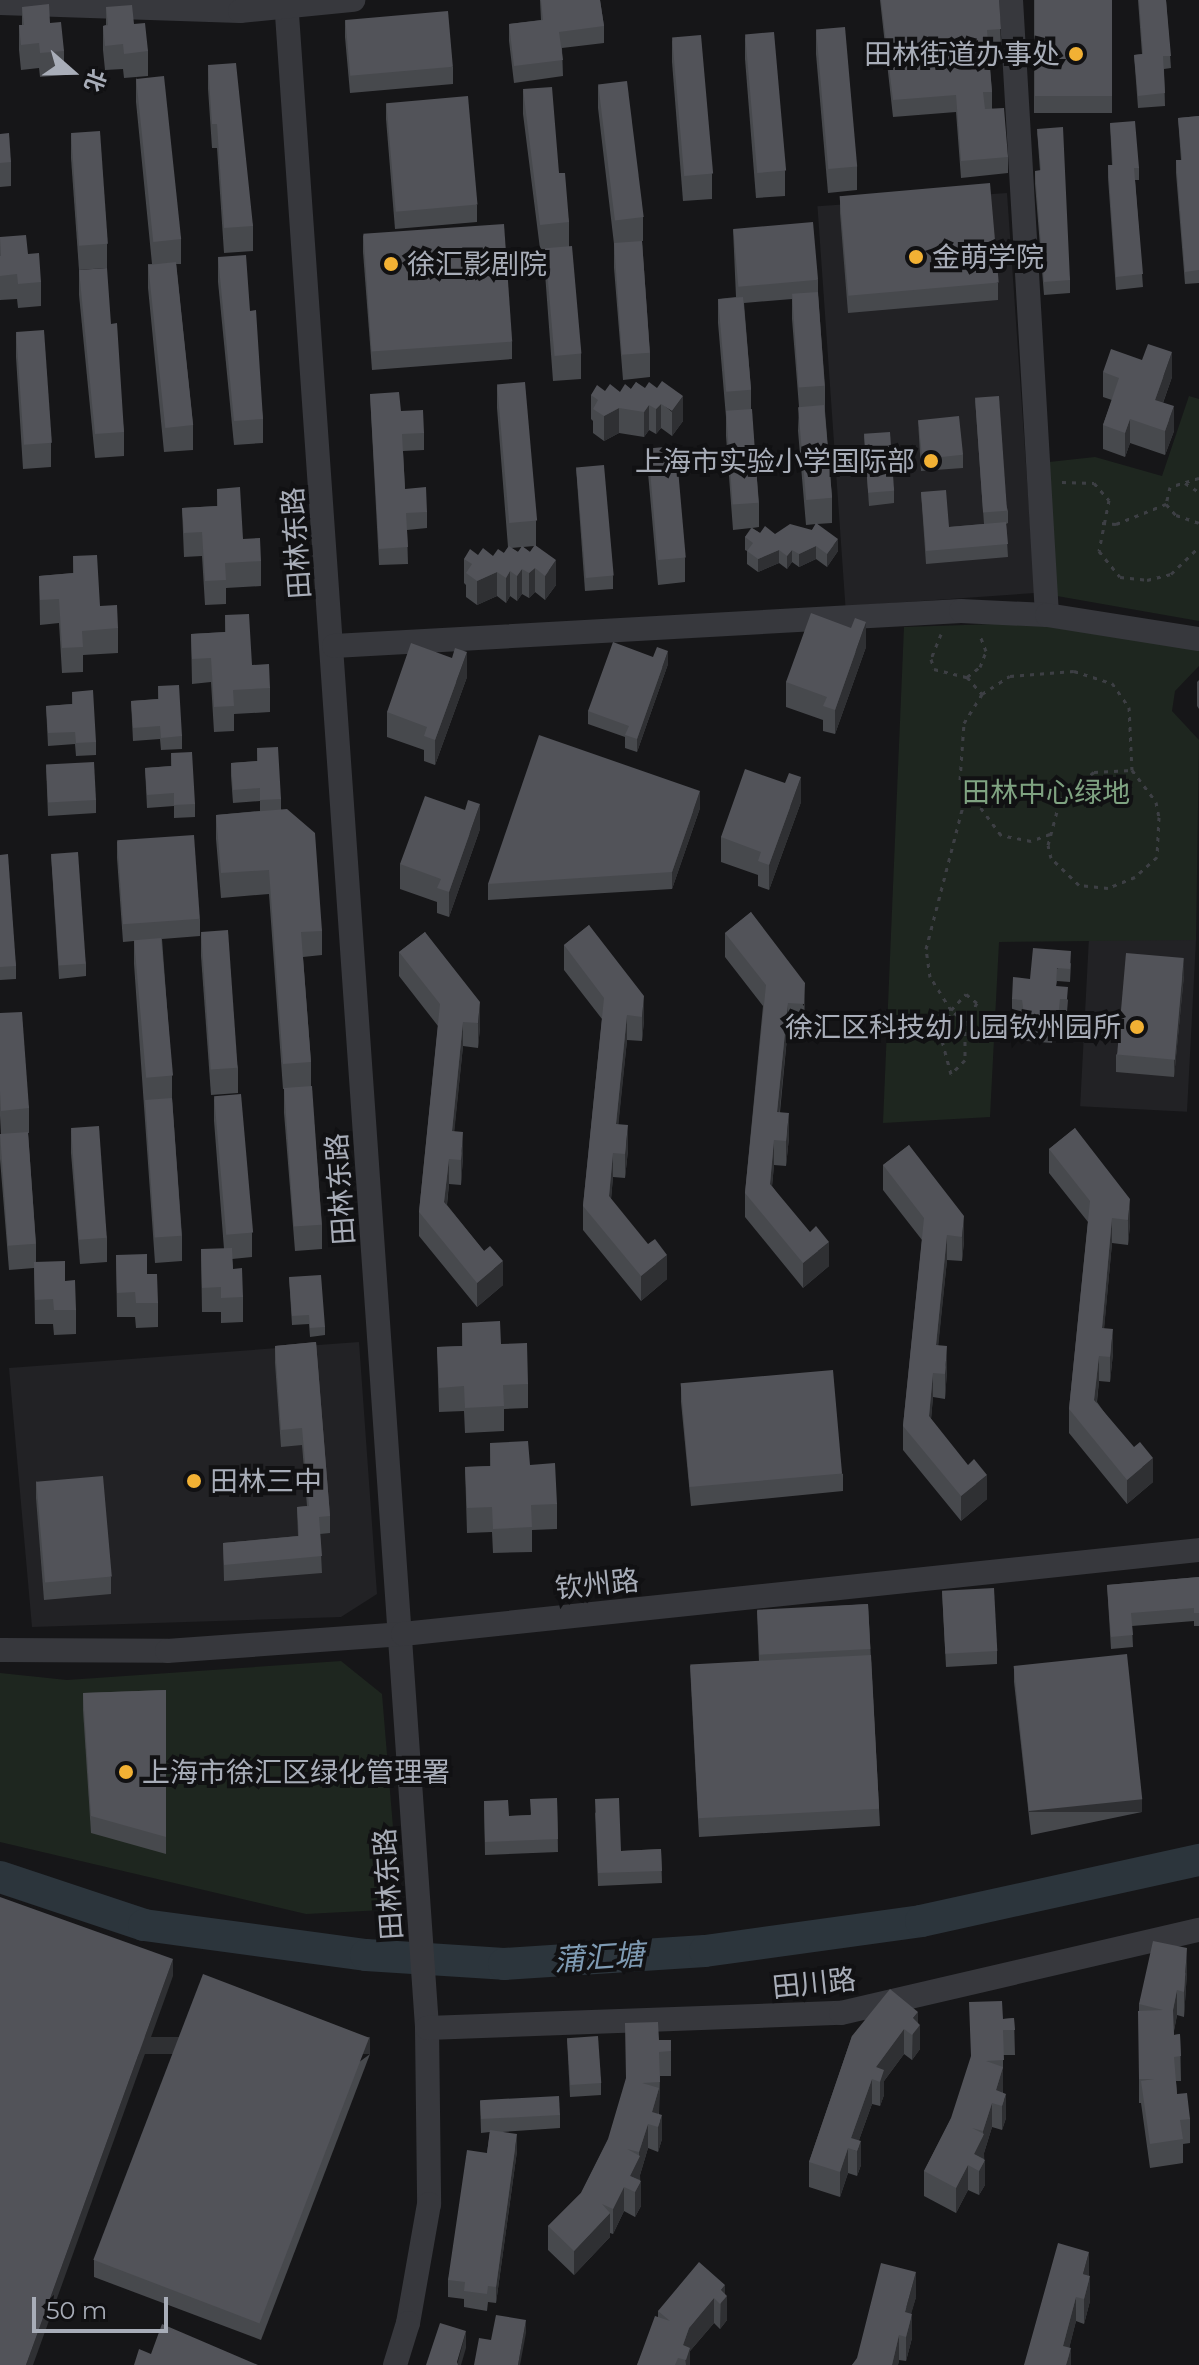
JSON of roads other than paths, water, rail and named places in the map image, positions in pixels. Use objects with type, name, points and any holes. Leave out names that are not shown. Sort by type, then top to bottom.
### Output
[{"type":"street","points":[[0,3],[240,11],[285,3],[353,0]]},
{"type":"street","points":[[1011,0],[1047,615]]},
{"type":"street","name":"田林东路","points":[[285,3],[334,646],[427,2019],[429,2204],[417,2280],[395,2365]]},
{"type":"street","points":[[334,646],[1047,615],[1199,639]]},
{"type":"street","name":"钦州路","points":[[0,1650],[167,1651],[403,1634],[1199,1550]]},
{"type":"street","name":"田川路","points":[[427,2019],[841,2013],[1199,1930]]},
{"type":"waterway","name":"蒲汇塘","points":[[0,1877],[144,1925],[366,1955],[504,1964],[705,1951],[921,1921],[1199,1860]]},
{"type":"place","name":"田林街道办事处","points":[[1076,54]]},
{"type":"place","name":"金萌学院","points":[[916,257]]},
{"type":"place","name":"徐汇影剧院","points":[[391,264]]},
{"type":"place","name":"上海市实验小学国际部","points":[[931,461]]},
{"type":"place","name":"徐汇区科技幼儿园钦州园所","points":[[1137,1027]]},
{"type":"place","name":"田林三中","points":[[194,1481]]},
{"type":"place","name":"上海市徐汇区绿化管理署","points":[[126,1772]]},
{"type":"park label","name":"田林中心绿地","points":[[1046,792]]}]
